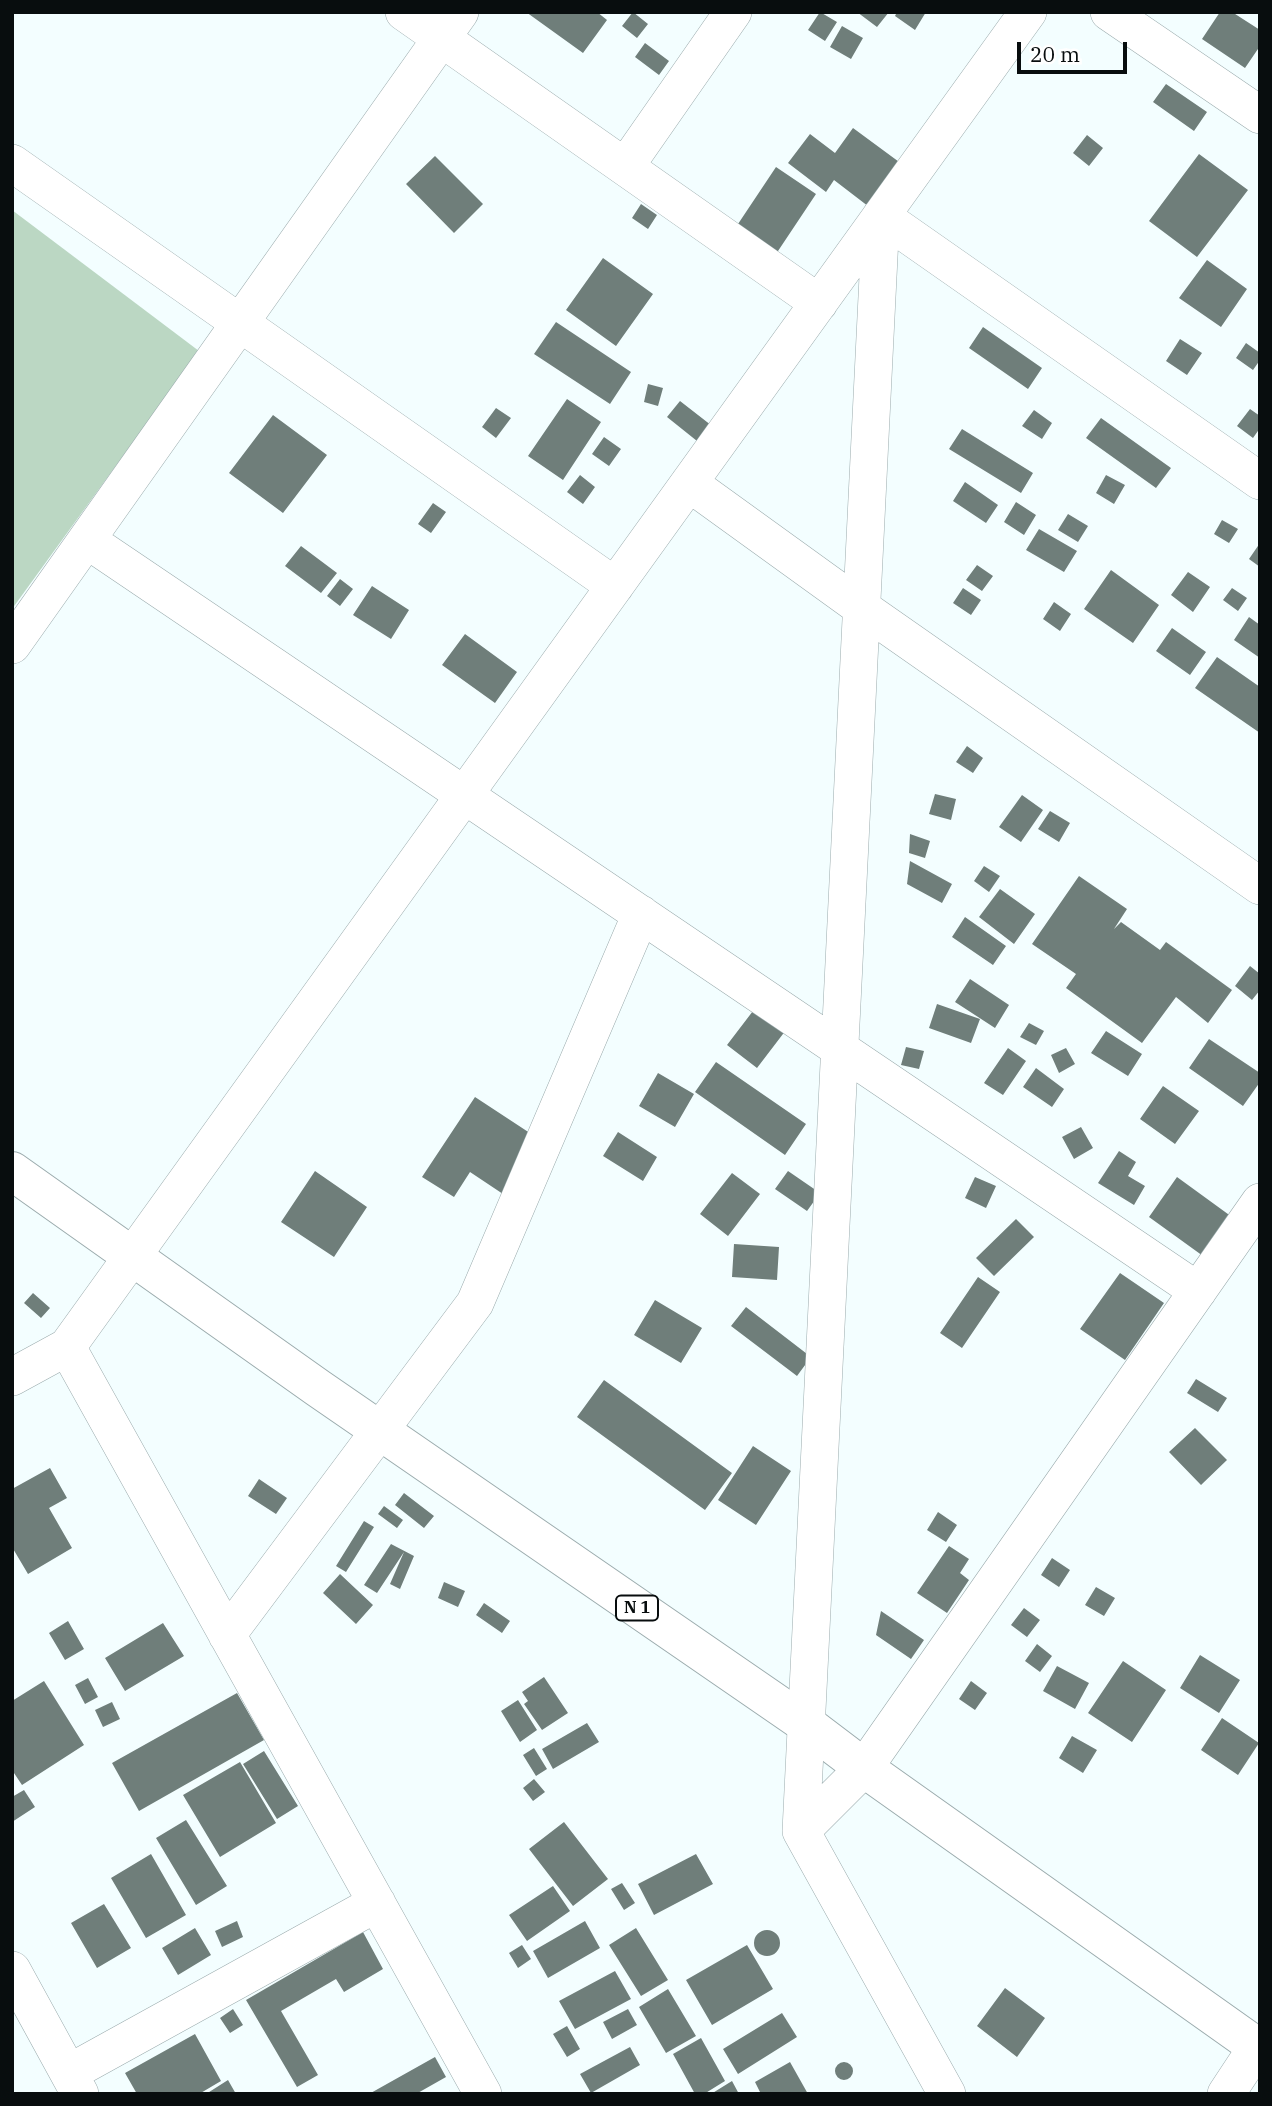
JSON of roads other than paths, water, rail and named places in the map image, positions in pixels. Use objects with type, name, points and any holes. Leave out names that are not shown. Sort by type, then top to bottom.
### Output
[{"type":"highway","name":"N 1","points":[[12,1171],[380,1431],[806,1724],[1258,2048]]},
{"type":"street","points":[[404,12],[451,25],[625,167],[819,303]]},
{"type":"street","points":[[625,167],[733,12]]},
{"type":"street","points":[[12,1377],[67,1347],[1028,12]]},
{"type":"street","points":[[1109,12],[1260,116]]},
{"type":"street","points":[[12,645],[451,25]]},
{"type":"street","points":[[12,163],[615,586]]},
{"type":"street","points":[[881,216],[1260,481]]},
{"type":"street","points":[[881,216],[801,1831],[947,2094]]},
{"type":"street","points":[[689,483],[862,608],[1260,886]]},
{"type":"street","points":[[87,540],[1198,1291]]},
{"type":"street","points":[[227,1634],[475,1303],[641,914]]},
{"type":"street","points":[[801,1831],[864,1768],[1260,1202]]},
{"type":"street","points":[[67,1347],[483,2094]]},
{"type":"street","points":[[12,1970],[75,2084],[377,1903]]},
{"type":"street","points":[[1226,2094],[1258,2048]]}]
